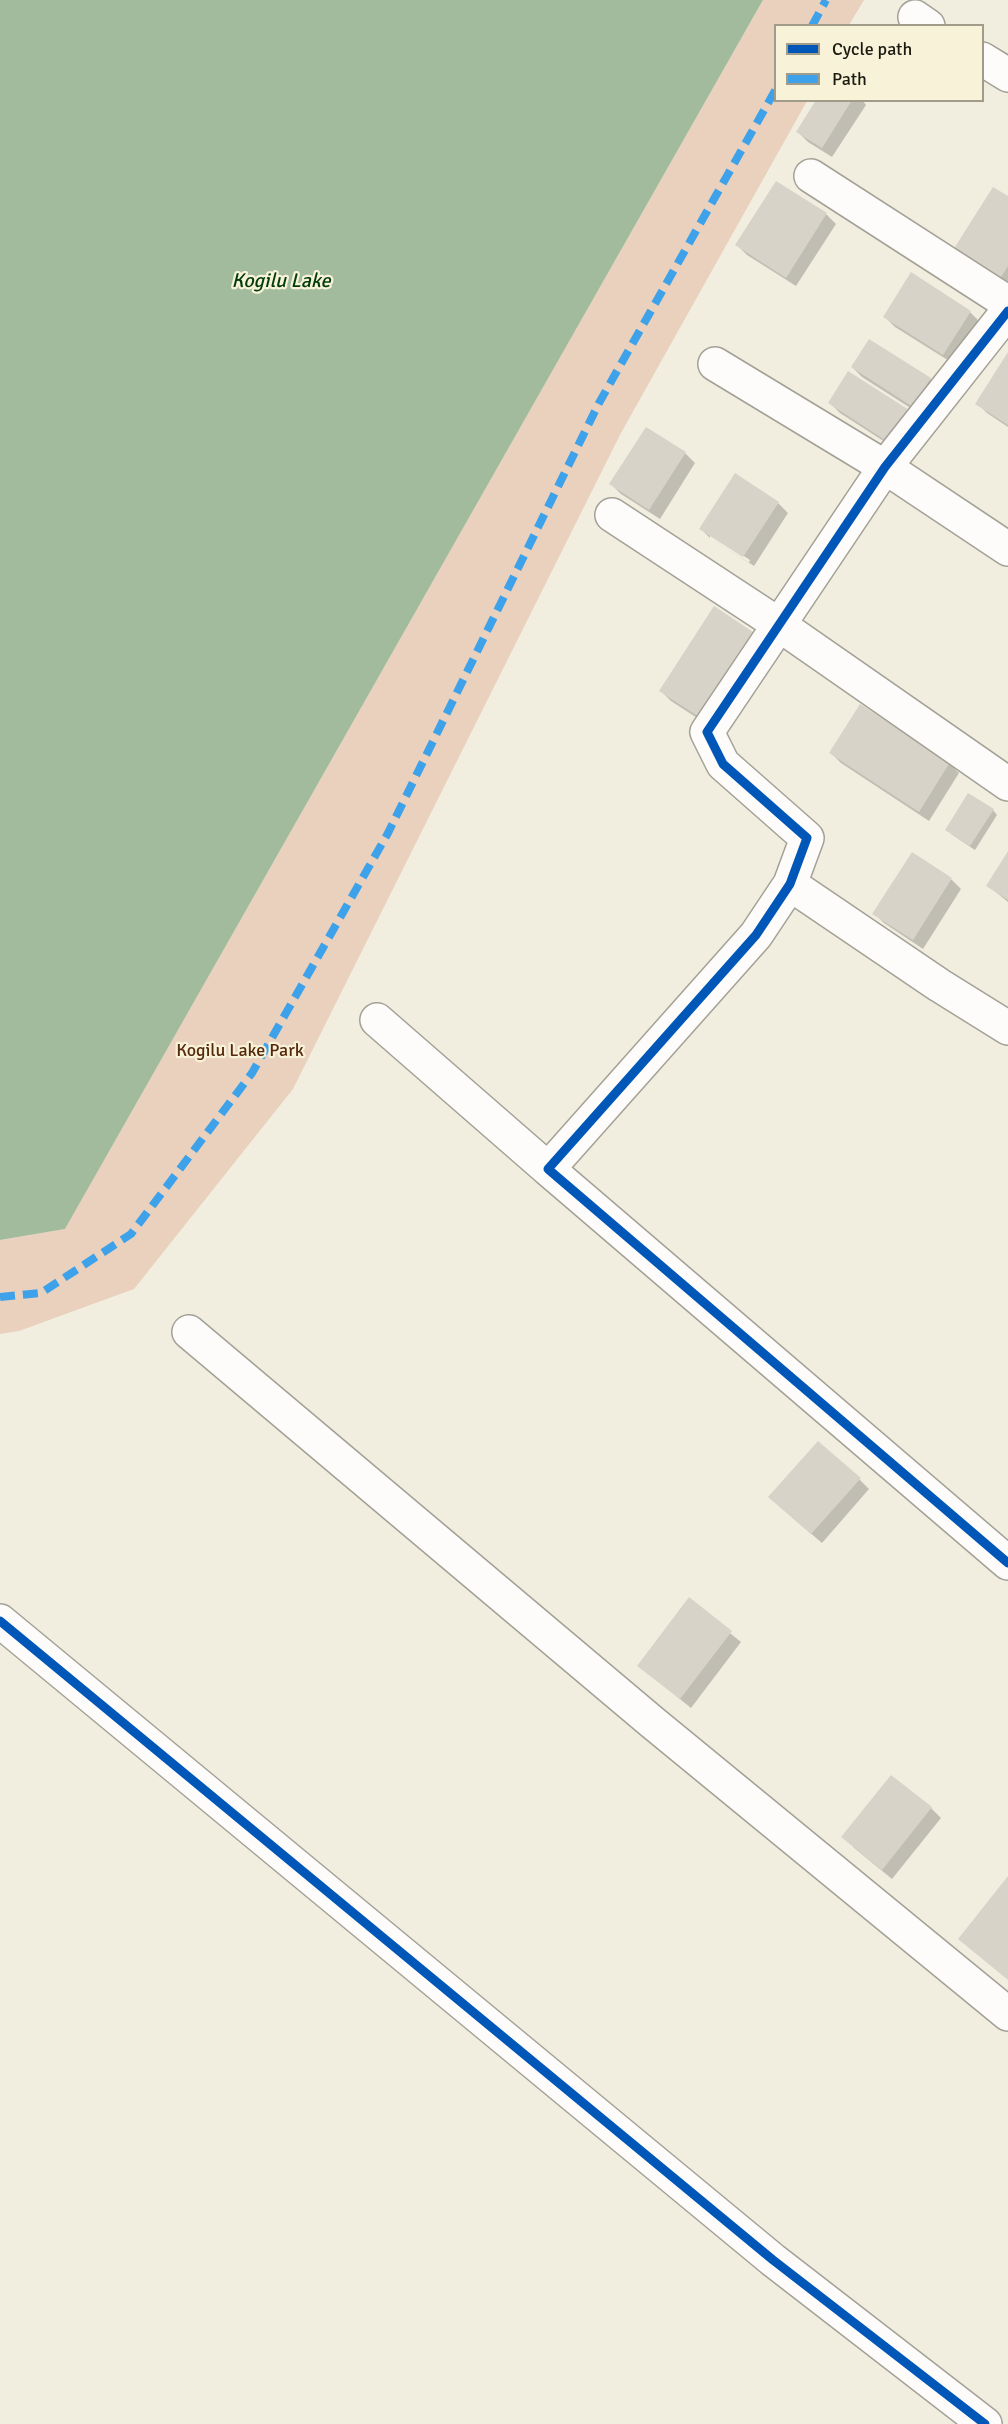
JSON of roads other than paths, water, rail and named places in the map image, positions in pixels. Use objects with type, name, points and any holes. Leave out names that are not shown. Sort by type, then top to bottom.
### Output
[{"type":"street","points":[[984,60],[1008,75]]},
{"type":"street","points":[[811,176],[1008,303]]},
{"type":"street","points":[[548,1169],[756,935],[790,884],[807,838],[723,764],[707,732],[885,467],[1008,311]]},
{"type":"street","points":[[715,364],[885,467],[1008,549]]},
{"type":"street","points":[[612,515],[778,624],[1008,784]]},
{"type":"street","points":[[790,884],[939,985],[1008,1028]]},
{"type":"street","points":[[377,1020],[1008,1563]]},
{"type":"street","points":[[189,1332],[652,1722],[1008,2014]]},
{"type":"street","points":[[0,1621],[773,2260],[986,2424]]},
{"type":"water","name":"Kogilu Lake","points":[[0,0],[763,0],[65,1229],[0,1240]]},
{"type":"park label","name":"Kogilu Lake Park","points":[[240,1051]]}]
